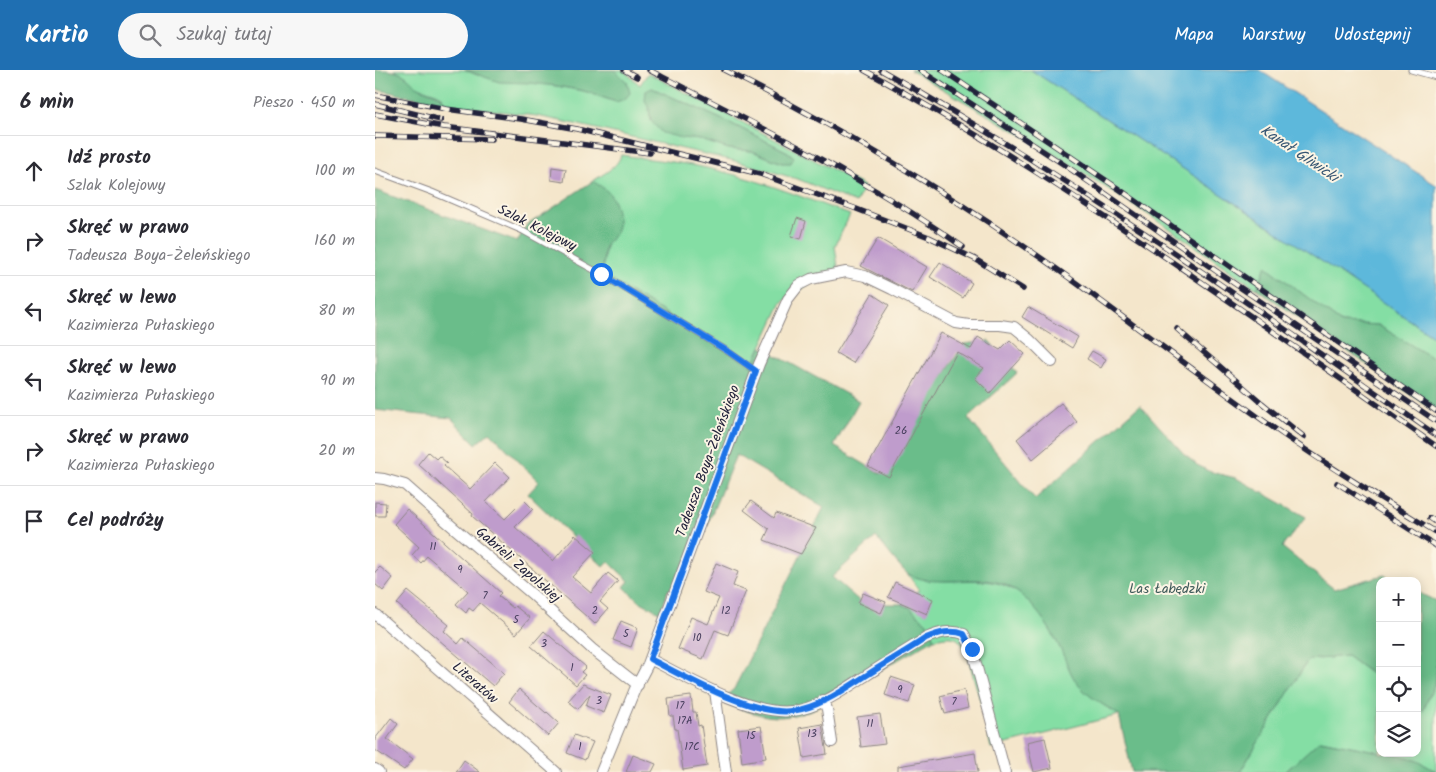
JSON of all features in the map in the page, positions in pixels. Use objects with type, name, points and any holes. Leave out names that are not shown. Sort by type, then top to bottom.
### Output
[{"type":"street","name":"Tadeusza Boya-Żeleńskiego","points":[[601,772],[637,685],[650,659],[756,371],[788,299],[799,285],[811,279],[845,272],[865,276],[956,323],[1014,327],[1052,362]]},
{"type":"street","name":"Gabrieli Zapolskiej","points":[[375,478],[405,485],[533,595],[592,649],[637,685]]},
{"type":"street","name":"Literatów","points":[[376,617],[556,772]]},
{"type":"street","points":[[650,659],[715,691],[757,707],[774,711],[792,711],[813,706],[846,688],[926,638],[949,632],[958,632],[964,634],[972,649],[1005,772]]},
{"type":"street","points":[[715,691],[726,772]]},
{"type":"street","points":[[823,700],[827,710],[832,742]]},
{"type":"street","points":[[375,769],[379,772]]},
{"type":"lane","points":[[1411,70],[1436,77]]},
{"type":"lane","name":"Szlak Kolejowy","points":[[375,171],[432,192],[523,231],[601,274],[729,352],[756,371]]},
{"type":"green space","points":[[375,70],[401,73],[417,86],[442,97],[444,104],[375,89]]},
{"type":"green space","points":[[394,70],[465,70],[477,75],[584,91],[616,102],[627,82],[614,70],[623,70],[640,85],[648,73],[864,186],[856,203],[800,180],[735,161],[537,116],[444,104],[442,96],[418,87],[408,78]],"holes":[[[652,88],[730,123],[788,152],[794,157],[782,163],[752,151],[729,149],[701,140],[682,138],[651,121],[649,109]]]},
{"type":"green space","points":[[465,70],[614,70],[627,82],[630,93],[625,99],[616,102],[584,91],[557,86],[499,82]]},
{"type":"green space","points":[[910,70],[1031,70],[1202,181],[1436,338],[1436,354],[1431,358],[1378,325],[1341,323],[1266,266],[1257,289],[1166,226],[1041,146]]},
{"type":"green space","points":[[652,88],[730,123],[788,152],[794,157],[791,163],[782,163],[752,151],[729,149],[701,140],[662,133],[651,121],[645,100],[646,91]]},
{"type":"green space","points":[[621,155],[717,170],[775,187],[850,215],[835,246],[839,274],[818,278],[782,302],[752,366],[601,274],[607,244],[615,234],[593,181],[613,167]]},
{"type":"green space","name":"Las Łabędzki","points":[[593,181],[609,193],[616,207],[618,219],[615,234],[605,247],[601,274],[752,366],[761,347],[859,401],[834,446],[881,474],[964,344],[989,341],[1017,373],[968,418],[1035,499],[1140,405],[1185,455],[1197,465],[1211,472],[1236,478],[1306,517],[1282,547],[1334,589],[1376,577],[1376,677],[1347,656],[1308,660],[1240,772],[1132,772],[1119,715],[1091,696],[1077,683],[1051,631],[1028,601],[1013,589],[1001,583],[974,580],[934,581],[908,574],[876,537],[832,577],[863,604],[901,604],[909,607],[927,623],[934,639],[808,712],[780,717],[762,715],[720,701],[734,689],[824,507],[736,455],[679,593],[668,590],[661,613],[639,601],[624,587],[629,581],[609,562],[604,567],[528,494],[539,482],[490,432],[476,444],[451,418],[375,410],[375,190],[517,242],[526,226]]},
{"type":"green space","points":[[1266,266],[1341,323],[1378,325],[1436,360],[1436,412],[1257,289]]},
{"type":"green space","points":[[907,573],[933,580],[990,582],[1008,587],[1017,592],[1032,605],[1045,621],[1056,639],[1072,674],[1081,687],[1090,696],[1119,715],[991,748],[967,654],[961,643],[955,638],[934,639],[927,623],[901,604],[919,590]]},
{"type":"green space","points":[[1421,594],[1436,601],[1436,680],[1423,711],[1421,710]]},
{"type":"green space","points":[[1347,656],[1376,677],[1376,751],[1321,740],[1285,772],[1240,772],[1308,660]]},
{"type":"green space","points":[[1436,680],[1436,771],[1406,757],[1421,757],[1421,710],[1423,711]]},
{"type":"green space","points":[[1320,740],[1376,751],[1376,757],[1405,757],[1417,761],[1436,772],[1285,772]]},
{"type":"water","name":"Kanał Gliwicki","points":[[1031,70],[1259,70],[1436,185],[1436,338],[1202,181]]},
{"type":"building","points":[[552,167],[566,169],[564,182],[551,180]]},
{"type":"building","points":[[797,218],[806,221],[801,239],[791,236]]},
{"type":"building","points":[[878,238],[927,267],[912,292],[861,266]]},
{"type":"building","points":[[940,262],[972,283],[963,298],[930,277]]},
{"type":"building","points":[[872,294],[889,305],[853,363],[836,353]]},
{"type":"building","points":[[1028,307],[1078,337],[1072,348],[1022,317]]},
{"type":"building","points":[[941,333],[971,349],[978,337],[1000,350],[1010,340],[1025,354],[990,393],[975,378],[984,368],[957,352],[889,477],[868,466]]},
{"type":"building","points":[[1092,351],[1106,359],[1101,368],[1087,359]]},
{"type":"building","points":[[1061,403],[1077,422],[1033,459],[1017,439]]},
{"type":"building","points":[[428,452],[436,459],[439,456],[447,463],[444,466],[470,489],[495,463],[510,477],[486,502],[505,519],[524,500],[533,509],[515,527],[553,561],[575,535],[595,552],[572,577],[591,593],[608,573],[618,581],[600,602],[608,609],[595,624],[472,516],[473,514],[418,464]]},
{"type":"building","points":[[751,501],[774,518],[776,513],[816,528],[801,554],[764,540],[769,529],[744,510]]},
{"type":"building","points":[[375,502],[386,503],[385,516],[375,516]]},
{"type":"building","points":[[407,509],[501,593],[498,596],[530,618],[516,634],[480,603],[473,611],[469,608],[466,613],[456,604],[468,591],[427,556],[421,563],[412,555],[419,547],[394,524]]},
{"type":"building","points":[[716,563],[738,572],[733,586],[746,591],[728,635],[715,630],[703,659],[678,649],[691,617],[708,624],[719,598],[704,592]]},
{"type":"building","points":[[380,567],[393,578],[383,591],[375,584],[375,572]]},
{"type":"building","points":[[895,582],[933,599],[927,614],[888,597]]},
{"type":"building","points":[[408,591],[449,625],[444,631],[458,644],[463,638],[504,673],[493,686],[397,604]]},
{"type":"building","points":[[863,593],[886,602],[881,613],[858,603]]},
{"type":"building","points":[[621,621],[638,628],[631,647],[613,640]]},
{"type":"building","points":[[544,631],[586,667],[581,672],[585,675],[576,685],[531,646]]},
{"type":"building","points":[[891,677],[915,685],[909,703],[885,695]]},
{"type":"building","points":[[583,684],[611,695],[604,713],[586,706],[590,694],[578,709],[568,701]]},
{"type":"building","points":[[519,689],[559,723],[548,736],[509,702]]},
{"type":"building","points":[[964,690],[968,708],[945,714],[940,696]]},
{"type":"building","points":[[691,696],[693,712],[696,712],[698,726],[701,725],[707,766],[683,770],[677,729],[675,729],[673,716],[670,716],[668,699]]},
{"type":"building","points":[[880,714],[885,744],[861,747],[857,717]]},
{"type":"building","points":[[391,718],[398,724],[387,739],[413,759],[404,770],[375,750],[375,739]]},
{"type":"building","points":[[822,724],[827,754],[804,758],[799,728]]},
{"type":"building","points":[[761,726],[766,758],[742,762],[738,729]]},
{"type":"building","points":[[574,735],[593,742],[585,760],[567,753]]},
{"type":"building","points":[[1045,738],[1052,768],[1034,772],[1027,742]]},
{"type":"building","points":[[975,753],[978,772],[898,772],[898,766]]},
{"type":"building","points":[[633,755],[656,764],[652,772],[626,772]]},
{"type":"building","points":[[464,760],[480,772],[456,772]]},
{"type":"railway","points":[[624,70],[637,77]]},
{"type":"railway","points":[[649,70],[849,175],[963,247]]},
{"type":"railway","points":[[724,70],[857,141],[985,220],[1068,277],[1296,443],[1365,489],[1436,532]]},
{"type":"railway","points":[[864,70],[938,112],[1084,203],[1226,298],[1436,446]]},
{"type":"railway","points":[[881,70],[1024,155],[1163,245],[1436,435]]},
{"type":"railway","points":[[920,70],[1069,168],[1436,421]]},
{"type":"railway","points":[[942,70],[1119,189],[1436,411]]},
{"type":"railway","points":[[375,95],[446,109],[577,129],[760,174],[929,237],[975,259],[1023,289]]},
{"type":"railway","points":[[375,104],[441,120]]},
{"type":"railway","points":[[375,114],[444,127],[650,153]]},
{"type":"railway","points":[[375,136],[492,139]]},
{"type":"railway","points":[[1177,329],[1304,437]]},
{"type":"railway","points":[[1337,483],[1436,546]]},
{"type":"railway","points":[[1430,518],[1436,522]]},
{"type":"route","points":[[601,274],[729,352],[756,371],[650,659],[725,696],[774,711],[792,711],[813,706],[846,688],[926,638],[949,632],[958,632],[964,634],[972,649]]}]
